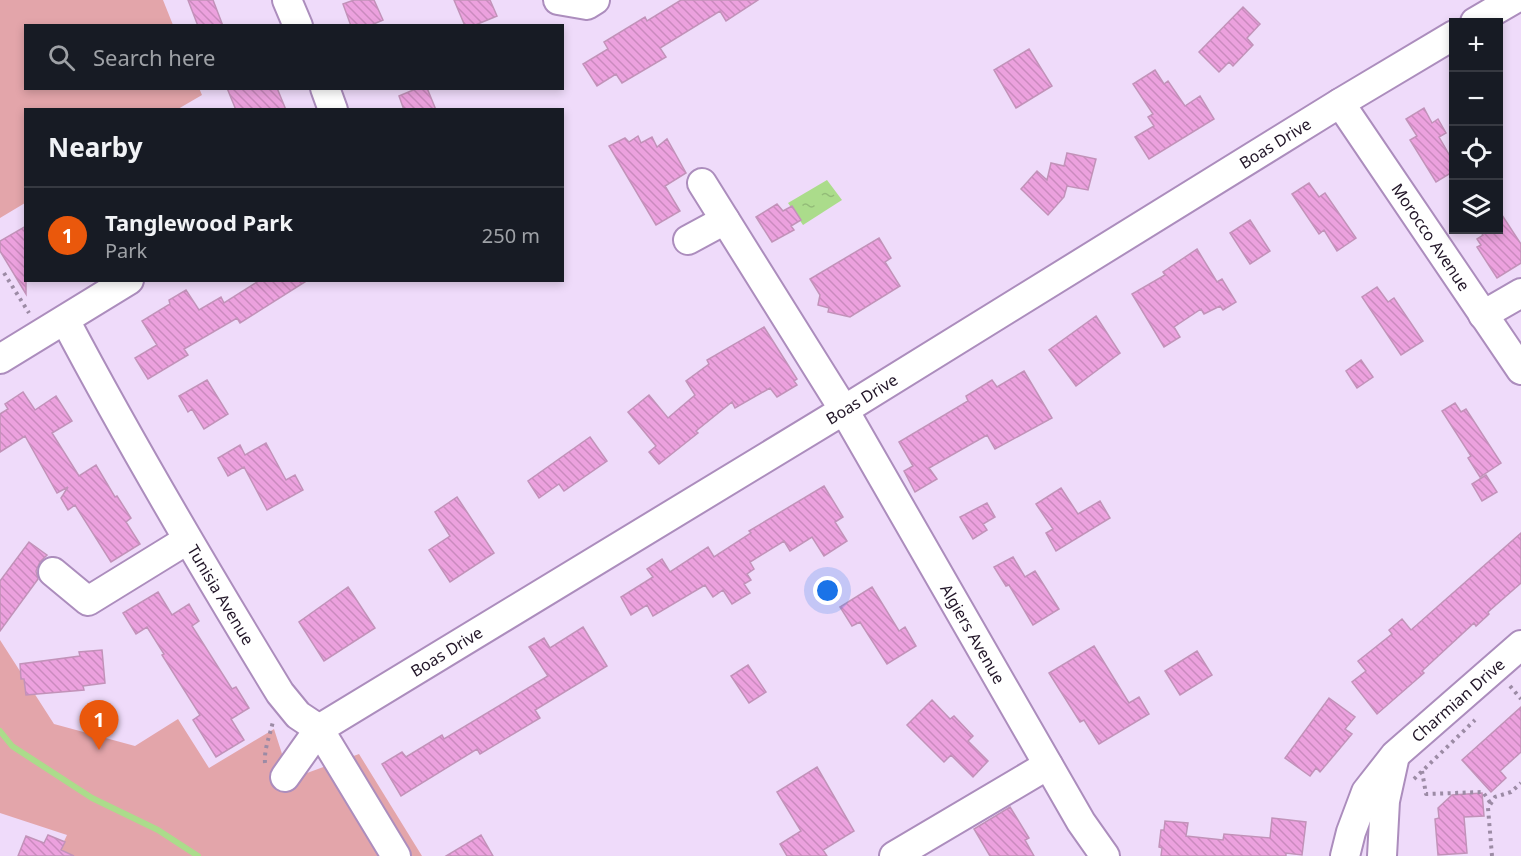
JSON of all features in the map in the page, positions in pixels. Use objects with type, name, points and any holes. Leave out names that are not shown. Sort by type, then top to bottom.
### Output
[{"type":"street","points":[[287,0],[297,24]]},
{"type":"street","points":[[558,0],[588,4],[595,0]]},
{"type":"street","points":[[1482,18],[1513,0]]},
{"type":"street","name":"Boas Drive","points":[[285,777],[320,729],[1449,38]]},
{"type":"street","points":[[326,90],[332,108]]},
{"type":"street","name":"Morocco Avenue","points":[[1340,103],[1521,370]]},
{"type":"street","name":"Algiers Avenue","points":[[702,183],[844,410],[1081,822],[1105,856]]},
{"type":"street","points":[[688,240],[725,220]]},
{"type":"street","points":[[0,359],[126,282]]},
{"type":"street","points":[[1484,315],[1521,293]]},
{"type":"street","name":"Tunisia Avenue","points":[[66,320],[187,540],[280,693],[297,715],[320,729],[396,856]]},
{"type":"street","points":[[53,572],[88,601],[187,540]]},
{"type":"street","name":"Charmian Drive","points":[[1345,856],[1366,792],[1405,746],[1521,645]]},
{"type":"street","points":[[1382,856],[1385,801],[1405,746]]},
{"type":"street","points":[[894,856],[1048,765]]},
{"type":"path","points":[[4,273],[33,319]]},
{"type":"path","points":[[1504,692],[1516,682]]},
{"type":"path","points":[[1414,780],[1476,719]]},
{"type":"path","points":[[1405,746],[1422,772],[1426,795],[1483,792],[1491,804]]},
{"type":"path","points":[[1492,856],[1488,808],[1495,797],[1511,792],[1521,783]]},
{"type":"shaded area","points":[[0,0],[163,0],[173,24],[24,24],[24,90],[200,90],[202,95],[180,108],[24,108],[24,204],[0,218]]},
{"type":"shaded area","points":[[0,640],[54,724],[135,746],[178,719],[209,768],[274,729],[283,757],[307,773],[359,754],[422,856],[57,856],[67,835],[0,813]]},
{"type":"water","points":[[827,180],[842,200],[803,225],[788,203]]},
{"type":"building","points":[[188,0],[213,0],[222,24],[197,24]]},
{"type":"building","points":[[354,0],[374,0],[383,20],[374,24],[350,24],[343,4]]},
{"type":"building","points":[[454,0],[490,0],[497,16],[478,24],[464,24]]},
{"type":"building","points":[[681,0],[758,0],[726,21],[720,11],[660,48],[666,57],[622,83],[616,74],[597,86],[583,64],[608,49],[604,42],[645,17],[647,21]]},
{"type":"building","points":[[1243,7],[1260,24],[1247,38],[1253,45],[1233,66],[1229,62],[1219,72],[1199,52]]},
{"type":"building","points":[[1029,49],[1052,86],[1016,108],[994,70]]},
{"type":"building","points":[[1155,70],[1164,84],[1168,81],[1185,106],[1200,96],[1214,119],[1149,159],[1135,137],[1154,126],[1148,117],[1153,114],[1133,84]]},
{"type":"building","points":[[228,90],[278,90],[285,108],[235,108]]},
{"type":"building","points":[[413,90],[428,90],[435,108],[403,108],[399,96]]},
{"type":"building","points":[[1424,108],[1432,123],[1438,119],[1446,133],[1439,137],[1449,154],[1449,174],[1436,182],[1410,140],[1417,136],[1406,119]]},
{"type":"building","points":[[638,136],[641,143],[652,137],[657,147],[667,139],[686,173],[665,186],[680,211],[656,225],[609,146],[625,138],[629,142]]},
{"type":"building","points":[[1067,153],[1096,159],[1088,190],[1067,186],[1064,197],[1048,215],[1021,189],[1037,171],[1047,180],[1051,163],[1064,166]]},
{"type":"building","points":[[1309,183],[1319,197],[1325,193],[1356,238],[1337,251],[1324,230],[1319,234],[1292,194]]},
{"type":"building","points":[[777,204],[783,211],[792,206],[801,220],[791,226],[794,230],[772,242],[756,217]]},
{"type":"building","points":[[1503,217],[1521,244],[1521,263],[1497,278],[1477,247],[1481,245],[1477,239],[1483,235],[1503,234]]},
{"type":"building","points":[[1250,220],[1270,251],[1250,264],[1230,233]]},
{"type":"building","points":[[24,227],[26,294],[0,251],[0,241]]},
{"type":"building","points":[[879,238],[891,258],[885,262],[900,286],[850,317],[828,312],[829,308],[818,305],[820,295],[810,279]]},
{"type":"building","points":[[1197,249],[1217,282],[1222,279],[1236,302],[1223,310],[1220,306],[1204,314],[1201,309],[1174,327],[1180,337],[1164,347],[1132,294],[1165,275],[1163,272]]},
{"type":"building","points":[[257,282],[305,282],[240,323],[237,318],[184,349],[188,355],[148,379],[135,358],[157,345],[142,321],[170,304],[169,300],[186,290],[199,310],[221,297],[224,303]]},
{"type":"building","points":[[1377,287],[1388,302],[1394,298],[1423,341],[1401,355],[1362,297]]},
{"type":"building","points":[[1096,316],[1120,353],[1076,386],[1049,350]]},
{"type":"building","points":[[764,327],[797,379],[794,381],[797,385],[777,397],[770,388],[735,408],[732,402],[659,464],[649,452],[656,446],[628,412],[649,395],[668,418],[695,395],[686,381],[709,364],[707,360]]},
{"type":"building","points":[[1361,360],[1373,377],[1357,388],[1346,371]]},
{"type":"building","points":[[1024,371],[1052,418],[995,449],[987,435],[929,468],[937,479],[915,492],[904,471],[913,466],[899,442],[968,401],[966,396],[992,380],[997,387]]},
{"type":"building","points":[[207,380],[228,414],[204,429],[192,409],[188,412],[179,396]]},
{"type":"building","points":[[23,392],[35,410],[56,396],[72,421],[52,433],[79,476],[96,465],[131,518],[126,522],[140,544],[111,562],[75,505],[68,510],[61,498],[68,487],[57,493],[25,436],[0,452],[0,414],[8,409],[5,404]]},
{"type":"building","points":[[1455,403],[1461,412],[1466,409],[1501,463],[1480,477],[1468,458],[1471,456],[1442,411]]},
{"type":"building","points":[[590,437],[607,461],[564,491],[559,484],[539,498],[528,481]]},
{"type":"building","points":[[266,443],[286,480],[295,475],[303,490],[267,510],[244,467],[228,476],[218,458],[240,445],[245,455]]},
{"type":"building","points":[[1486,475],[1497,492],[1482,501],[1472,484]]},
{"type":"building","points":[[824,486],[843,517],[835,522],[847,541],[824,556],[812,537],[790,551],[784,541],[750,562],[754,569],[747,574],[751,580],[744,584],[750,593],[732,604],[723,590],[713,597],[705,585],[653,616],[647,605],[631,615],[621,597],[653,577],[647,569],[662,559],[670,572],[708,547],[714,557],[751,533],[749,531]]},
{"type":"building","points":[[1061,488],[1078,514],[1100,501],[1110,518],[1056,551],[1046,533],[1053,529],[1036,504]]},
{"type":"building","points":[[457,497],[494,553],[450,582],[429,550],[450,536],[435,512]]},
{"type":"building","points":[[987,503],[995,517],[983,524],[987,530],[973,539],[960,517]]},
{"type":"building","points":[[1521,533],[1521,583],[1488,612],[1489,614],[1476,626],[1474,623],[1422,671],[1424,673],[1377,714],[1352,682],[1366,671],[1358,661],[1392,634],[1389,630],[1402,619],[1411,630]]},
{"type":"building","points":[[29,542],[47,555],[40,562],[36,571],[38,579],[0,631],[0,581]]},
{"type":"building","points":[[1013,557],[1025,577],[1035,571],[1059,609],[1033,625],[1009,585],[1006,586],[994,567]]},
{"type":"building","points":[[348,587],[375,628],[324,661],[299,622]]},
{"type":"building","points":[[872,587],[899,631],[905,627],[916,646],[887,664],[860,622],[852,626],[840,607]]},
{"type":"building","points":[[158,592],[172,615],[189,604],[199,621],[192,626],[232,689],[236,687],[249,708],[231,719],[244,740],[216,757],[193,720],[200,715],[147,627],[136,634],[123,613]]},
{"type":"building","points":[[583,627],[607,666],[535,710],[540,718],[480,754],[477,749],[401,796],[382,764],[402,752],[406,757],[442,735],[444,739],[548,676],[529,647],[544,638],[550,648]]},
{"type":"building","points":[[1094,646],[1129,703],[1139,697],[1149,714],[1099,744],[1084,720],[1080,722],[1049,673]]},
{"type":"building","points":[[102,650],[105,683],[83,686],[84,690],[26,695],[24,679],[21,679],[20,664],[80,656],[79,652]]},
{"type":"building","points":[[1197,651],[1212,675],[1180,695],[1165,671]]},
{"type":"building","points":[[748,665],[766,692],[749,703],[731,676]]},
{"type":"building","points":[[1329,698],[1355,717],[1345,729],[1352,734],[1320,772],[1316,768],[1310,776],[1285,758]]},
{"type":"building","points":[[932,700],[950,719],[954,716],[973,736],[968,741],[988,761],[973,777],[951,755],[944,762],[907,725]]},
{"type":"building","points":[[1521,707],[1521,752],[1500,771],[1506,778],[1491,792],[1462,760]]},
{"type":"building","points":[[817,767],[854,831],[823,850],[827,856],[787,856],[780,844],[801,831],[777,792]]},
{"type":"building","points":[[1482,793],[1484,816],[1464,817],[1467,853],[1438,855],[1435,819],[1439,818],[1438,808],[1452,795]]},
{"type":"building","points":[[1010,807],[1029,838],[1025,840],[1034,856],[990,856],[974,829]]},
{"type":"building","points":[[1272,818],[1306,822],[1302,855],[1286,853],[1286,856],[1161,856],[1162,848],[1159,847],[1161,830],[1164,830],[1165,821],[1188,823],[1186,836],[1223,840],[1224,834],[1270,838]]},
{"type":"building","points":[[48,835],[65,842],[61,850],[74,856],[18,856],[26,836],[44,843]]},
{"type":"building","points":[[481,835],[493,856],[446,856]]},
{"type":"waterway","points":[[0,731],[12,746],[92,798],[158,830],[198,856]]},
{"type":"place","name":"Tanglewood Park","points":[[99,750]]}]
